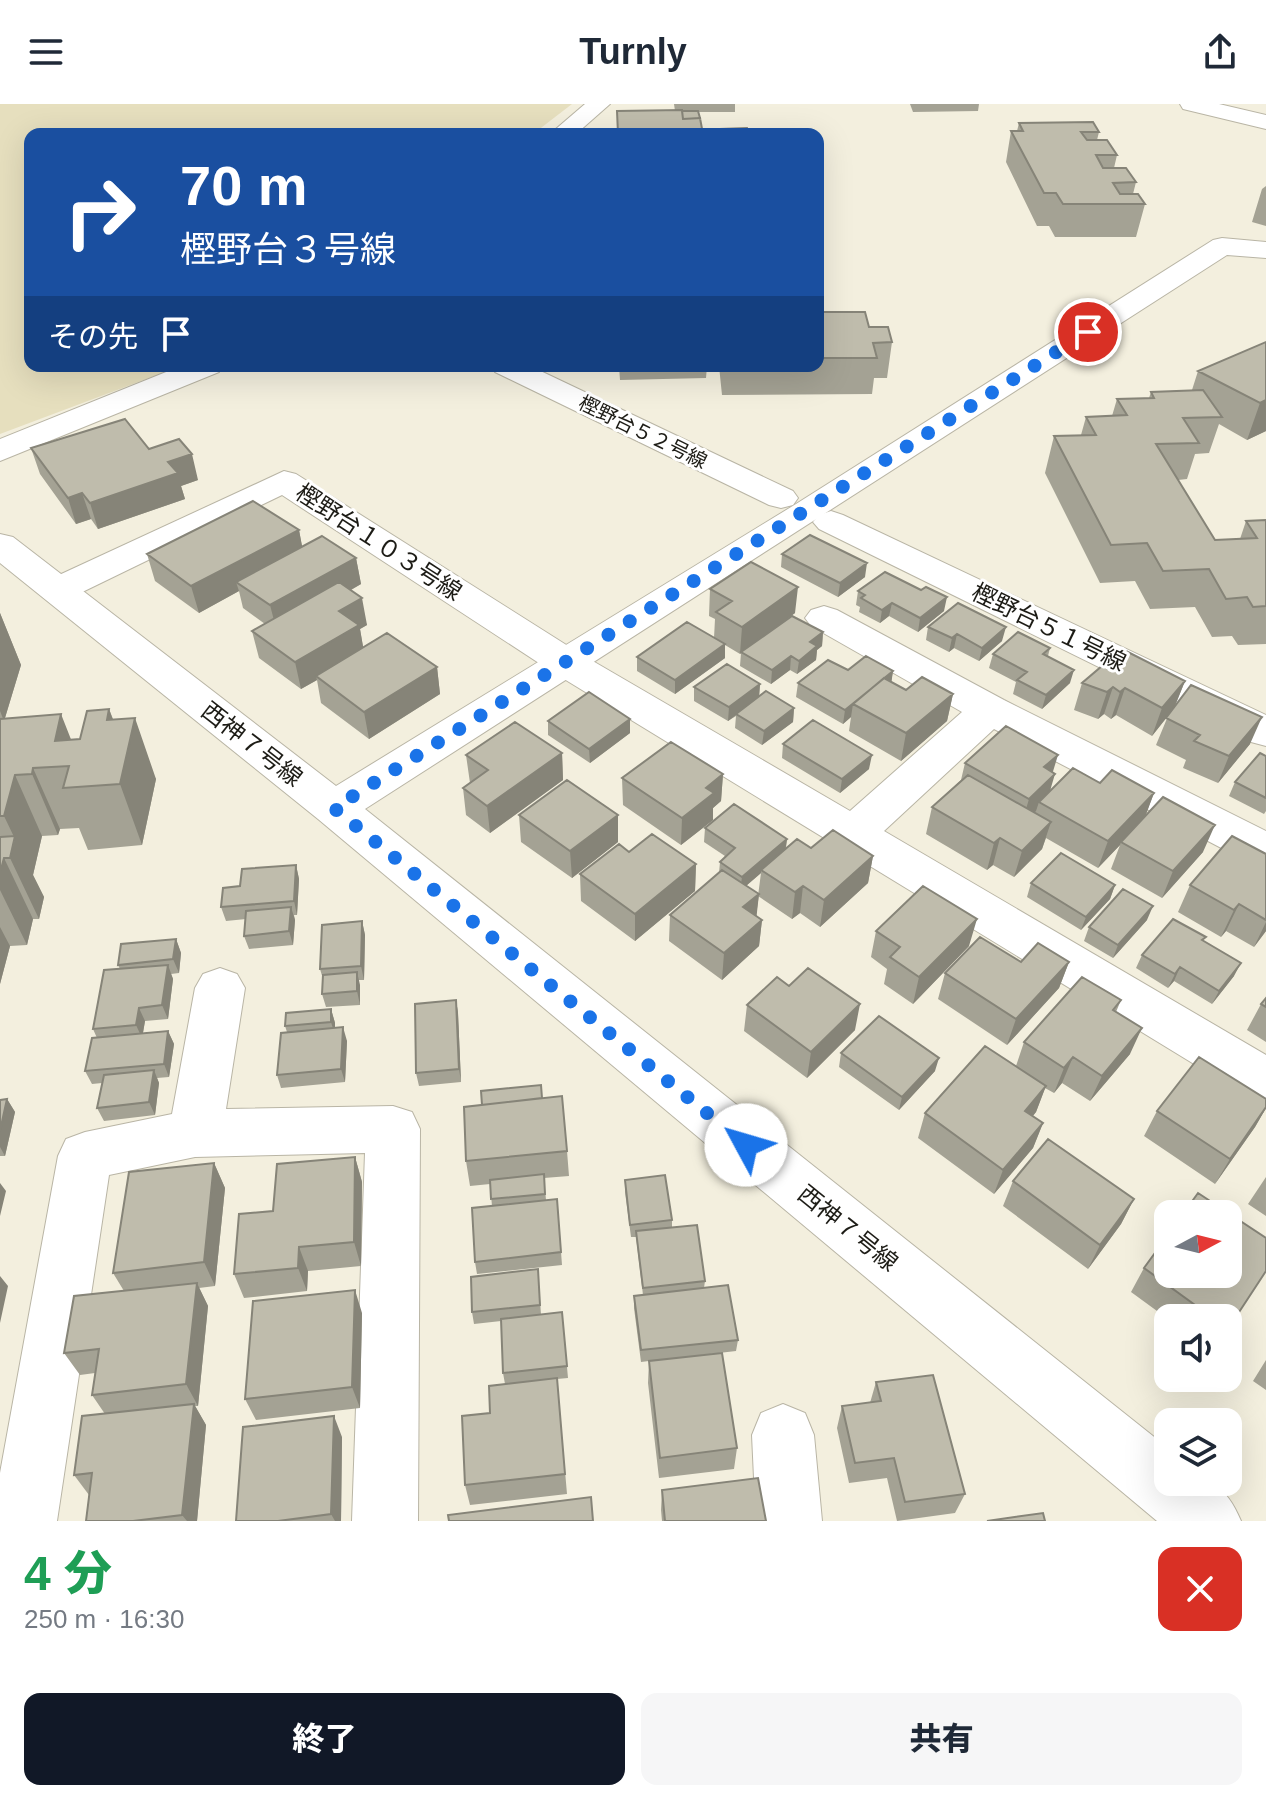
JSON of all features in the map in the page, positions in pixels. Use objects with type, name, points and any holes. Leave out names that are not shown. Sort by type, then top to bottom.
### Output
[{"type":"street","points":[[569,128],[599,104]]},
{"type":"street","points":[[1191,104],[1266,122]]},
{"type":"street","points":[[334,808],[808,511],[1222,246],[1266,250]]},
{"type":"street","points":[[0,451],[193,372]]},
{"type":"street","name":"樫野台５２号線","points":[[518,372],[781,498]]},
{"type":"street","name":"樫野台１０３号線","points":[[57,590],[284,481],[565,662]]},
{"type":"street","name":"樫野台５１号線","points":[[831,522],[1266,732]]},
{"type":"street","name":"西神７号線","points":[[0,545],[334,808],[1208,1521]]},
{"type":"street","points":[[824,618],[990,710],[1266,851]]},
{"type":"street","points":[[565,662],[1266,1081]]},
{"type":"street","points":[[853,834],[990,710]]},
{"type":"street","points":[[195,1133],[220,988]]},
{"type":"street","points":[[24,1521],[85,1156],[195,1133],[393,1129],[385,1521]]},
{"type":"street","points":[[783,1435],[789,1521]]},
{"type":"shaded area","points":[[0,104],[572,104],[541,128],[24,128],[24,372],[165,372],[0,434]]},
{"type":"building","points":[[682,110],[683,119],[700,118],[702,128],[618,128],[617,111]]},
{"type":"building","points":[[682,111],[698,111],[700,118],[683,119]]},
{"type":"building","points":[[1093,122],[1099,132],[1081,132],[1087,140],[1107,140],[1117,155],[1096,155],[1103,168],[1126,168],[1136,182],[1113,183],[1120,194],[1138,194],[1145,204],[1063,204],[1056,193],[1044,193],[1011,131],[1023,131],[1019,123]]},
{"type":"building","points":[[824,312],[865,312],[869,327],[888,327],[892,342],[873,343],[877,358],[824,358]]},
{"type":"building","points":[[1266,342],[1266,400],[1260,403],[1198,371]]},
{"type":"building","points":[[1203,390],[1222,417],[1183,418],[1199,443],[1156,444],[1215,540],[1257,538],[1246,521],[1266,520],[1266,606],[1253,607],[1247,597],[1226,599],[1209,569],[1163,571],[1147,543],[1111,545],[1054,436],[1096,435],[1086,417],[1127,415],[1117,399],[1154,398],[1151,392]]},
{"type":"building","points":[[125,419],[149,449],[179,439],[192,454],[168,462],[178,473],[90,503],[82,493],[68,498],[31,448]]},
{"type":"building","points":[[253,501],[299,530],[191,586],[147,554]]},
{"type":"building","points":[[810,535],[867,563],[840,583],[782,554]]},
{"type":"building","points":[[322,536],[356,558],[270,605],[236,582]]},
{"type":"building","points":[[751,562],[798,587],[742,627],[716,612],[732,601],[710,589]]},
{"type":"building","points":[[885,572],[921,590],[926,587],[947,597],[920,618],[892,603],[882,610],[861,598],[865,595],[858,591]]},
{"type":"building","points":[[339,582],[362,598],[339,611],[359,625],[295,662],[252,631]]},
{"type":"building","points":[[958,603],[1006,627],[982,648],[957,634],[952,638],[928,627]]},
{"type":"building","points":[[792,616],[823,632],[810,642],[817,646],[799,661],[791,656],[772,670],[741,652]]},
{"type":"building","points":[[687,622],[725,644],[675,680],[637,657]]},
{"type":"building","points":[[1018,632],[1050,648],[1043,654],[1074,670],[1046,695],[1017,680],[1027,672],[993,654]]},
{"type":"building","points":[[387,633],[437,667],[364,712],[316,676]]},
{"type":"building","points":[[1122,649],[1185,681],[1162,708],[1125,688],[1120,692],[1113,687],[1107,692],[1082,683]]},
{"type":"building","points":[[866,656],[893,671],[845,710],[798,683],[828,660],[848,670]]},
{"type":"building","points":[[727,664],[760,684],[729,707],[694,687]]},
{"type":"building","points":[[922,677],[953,694],[906,733],[853,704],[884,678],[906,690]]},
{"type":"building","points":[[1191,685],[1262,717],[1229,756],[1194,741],[1200,735],[1166,718]]},
{"type":"building","points":[[766,691],[794,708],[764,731],[736,714]]},
{"type":"building","points":[[589,692],[630,719],[589,749],[548,721]]},
{"type":"building","points":[[109,709],[107,720],[135,718],[120,784],[63,788],[69,766],[33,768],[32,774],[15,775],[4,816],[0,816],[0,719],[61,714],[55,741],[80,739],[87,711]]},
{"type":"building","points":[[813,720],[872,755],[842,779],[783,744]]},
{"type":"building","points":[[515,722],[562,753],[487,806],[463,788],[488,770],[466,755]]},
{"type":"building","points":[[1006,726],[1058,755],[1044,767],[1055,774],[1029,799],[965,763]]},
{"type":"building","points":[[671,742],[723,774],[706,788],[714,793],[682,818],[622,778]]},
{"type":"building","points":[[1260,753],[1266,756],[1266,798],[1235,782]]},
{"type":"building","points":[[1073,768],[1100,783],[1112,770],[1154,793],[1108,841],[1039,802]]},
{"type":"building","points":[[968,775],[1051,822],[1022,851],[1000,838],[994,843],[932,807]]},
{"type":"building","points":[[567,780],[618,815],[570,851],[519,815]]},
{"type":"building","points":[[1163,797],[1215,825],[1173,871],[1121,842]]},
{"type":"building","points":[[734,804],[787,839],[742,877],[720,862],[735,848],[705,828]]},
{"type":"building","points":[[833,830],[873,856],[824,900],[803,886],[795,892],[761,870],[797,839],[811,848]]},
{"type":"building","points":[[652,834],[696,864],[635,914],[580,874],[619,844],[629,852]]},
{"type":"building","points":[[15,836],[10,858],[4,858],[0,873],[0,837]]},
{"type":"building","points":[[1232,836],[1266,854],[1266,920],[1239,904],[1234,910],[1190,885]]},
{"type":"building","points":[[1061,853],[1115,885],[1086,917],[1031,883]]},
{"type":"building","points":[[296,865],[294,901],[221,907],[223,888],[240,886],[242,869]]},
{"type":"building","points":[[722,870],[759,894],[743,907],[762,920],[724,953],[670,915]]},
{"type":"building","points":[[923,886],[977,919],[919,977],[890,957],[900,947],[876,931]]},
{"type":"building","points":[[1123,889],[1153,906],[1118,945],[1089,927]]},
{"type":"building","points":[[291,907],[289,931],[244,936],[246,911]]},
{"type":"building","points":[[1173,919],[1206,937],[1202,940],[1241,963],[1219,991],[1180,967],[1175,974],[1142,955]]},
{"type":"building","points":[[362,921],[361,966],[320,969],[322,925]]},
{"type":"building","points":[[980,937],[1021,962],[1038,943],[1069,962],[1016,1019],[945,973]]},
{"type":"building","points":[[176,939],[173,959],[118,965],[121,944]]},
{"type":"building","points":[[168,965],[162,1005],[139,1008],[136,1025],[93,1029],[104,970]]},
{"type":"building","points":[[808,968],[860,1004],[811,1052],[747,1005],[777,977],[789,986]]},
{"type":"building","points":[[357,972],[357,991],[322,994],[323,975]]},
{"type":"building","points":[[1082,977],[1121,1000],[1113,1010],[1142,1028],[1102,1076],[1073,1057],[1064,1068],[1024,1042]]},
{"type":"building","points":[[456,1000],[459,1069],[416,1073],[415,1004]]},
{"type":"building","points":[[331,1009],[331,1022],[285,1026],[286,1013]]},
{"type":"building","points":[[879,1016],[939,1058],[902,1097],[841,1053]]},
{"type":"building","points":[[343,1027],[341,1069],[277,1075],[281,1033]]},
{"type":"building","points":[[168,1031],[164,1064],[85,1071],[92,1038]]},
{"type":"building","points":[[985,1046],[1046,1086],[1025,1111],[1043,1123],[1003,1170],[925,1113]]},
{"type":"building","points":[[1199,1057],[1266,1099],[1266,1107],[1230,1159],[1157,1111]]},
{"type":"building","points":[[154,1070],[149,1102],[97,1108],[104,1075]]},
{"type":"building","points":[[541,1085],[542,1098],[482,1105],[481,1091]]},
{"type":"building","points":[[562,1096],[567,1151],[466,1161],[464,1107]]},
{"type":"building","points":[[7,1099],[0,1131],[0,1100]]},
{"type":"building","points":[[1048,1139],[1134,1199],[1100,1245],[1013,1181]]},
{"type":"building","points":[[355,1157],[354,1242],[299,1247],[298,1268],[234,1274],[239,1214],[273,1211],[277,1164]]},
{"type":"building","points":[[214,1163],[204,1262],[113,1273],[129,1172]]},
{"type":"building","points":[[544,1174],[545,1194],[491,1199],[490,1180]]},
{"type":"building","points":[[665,1175],[672,1220],[630,1225],[625,1180]]},
{"type":"building","points":[[1198,1193],[1209,1200],[1193,1200]]},
{"type":"building","points":[[557,1199],[561,1252],[475,1262],[472,1208]]},
{"type":"building","points":[[1242,1222],[1266,1238],[1266,1271],[1242,1308],[1242,1304],[1194,1304],[1172,1288],[1242,1288]]},
{"type":"building","points":[[697,1225],[705,1281],[643,1288],[636,1231]]},
{"type":"building","points":[[1154,1254],[1154,1275],[1144,1268]]},
{"type":"building","points":[[538,1269],[540,1305],[472,1312],[471,1277]]},
{"type":"building","points":[[197,1283],[186,1384],[92,1395],[99,1349],[64,1353],[74,1296]]},
{"type":"building","points":[[728,1285],[738,1340],[641,1350],[634,1296]]},
{"type":"building","points":[[355,1290],[352,1387],[245,1399],[253,1301]]},
{"type":"building","points":[[562,1312],[567,1366],[503,1373],[501,1319]]},
{"type":"building","points":[[722,1353],[737,1448],[660,1458],[649,1361]]},
{"type":"building","points":[[933,1375],[965,1494],[905,1502],[894,1458],[855,1463],[842,1406],[881,1401],[876,1382]]},
{"type":"building","points":[[557,1378],[565,1474],[465,1485],[462,1416],[490,1413],[489,1386]]},
{"type":"building","points":[[194,1404],[182,1515],[133,1521],[86,1521],[92,1473],[74,1475],[82,1416]]},
{"type":"building","points":[[334,1416],[331,1514],[278,1521],[236,1521],[243,1427]]},
{"type":"building","points":[[758,1478],[766,1521],[665,1521],[662,1490]]},
{"type":"building","points":[[591,1497],[593,1521],[449,1521],[448,1515]]},
{"type":"building","points":[[1043,1513],[1045,1521],[987,1521]]},
{"type":"route","points":[[746,1145],[334,808],[1088,332]]}]
